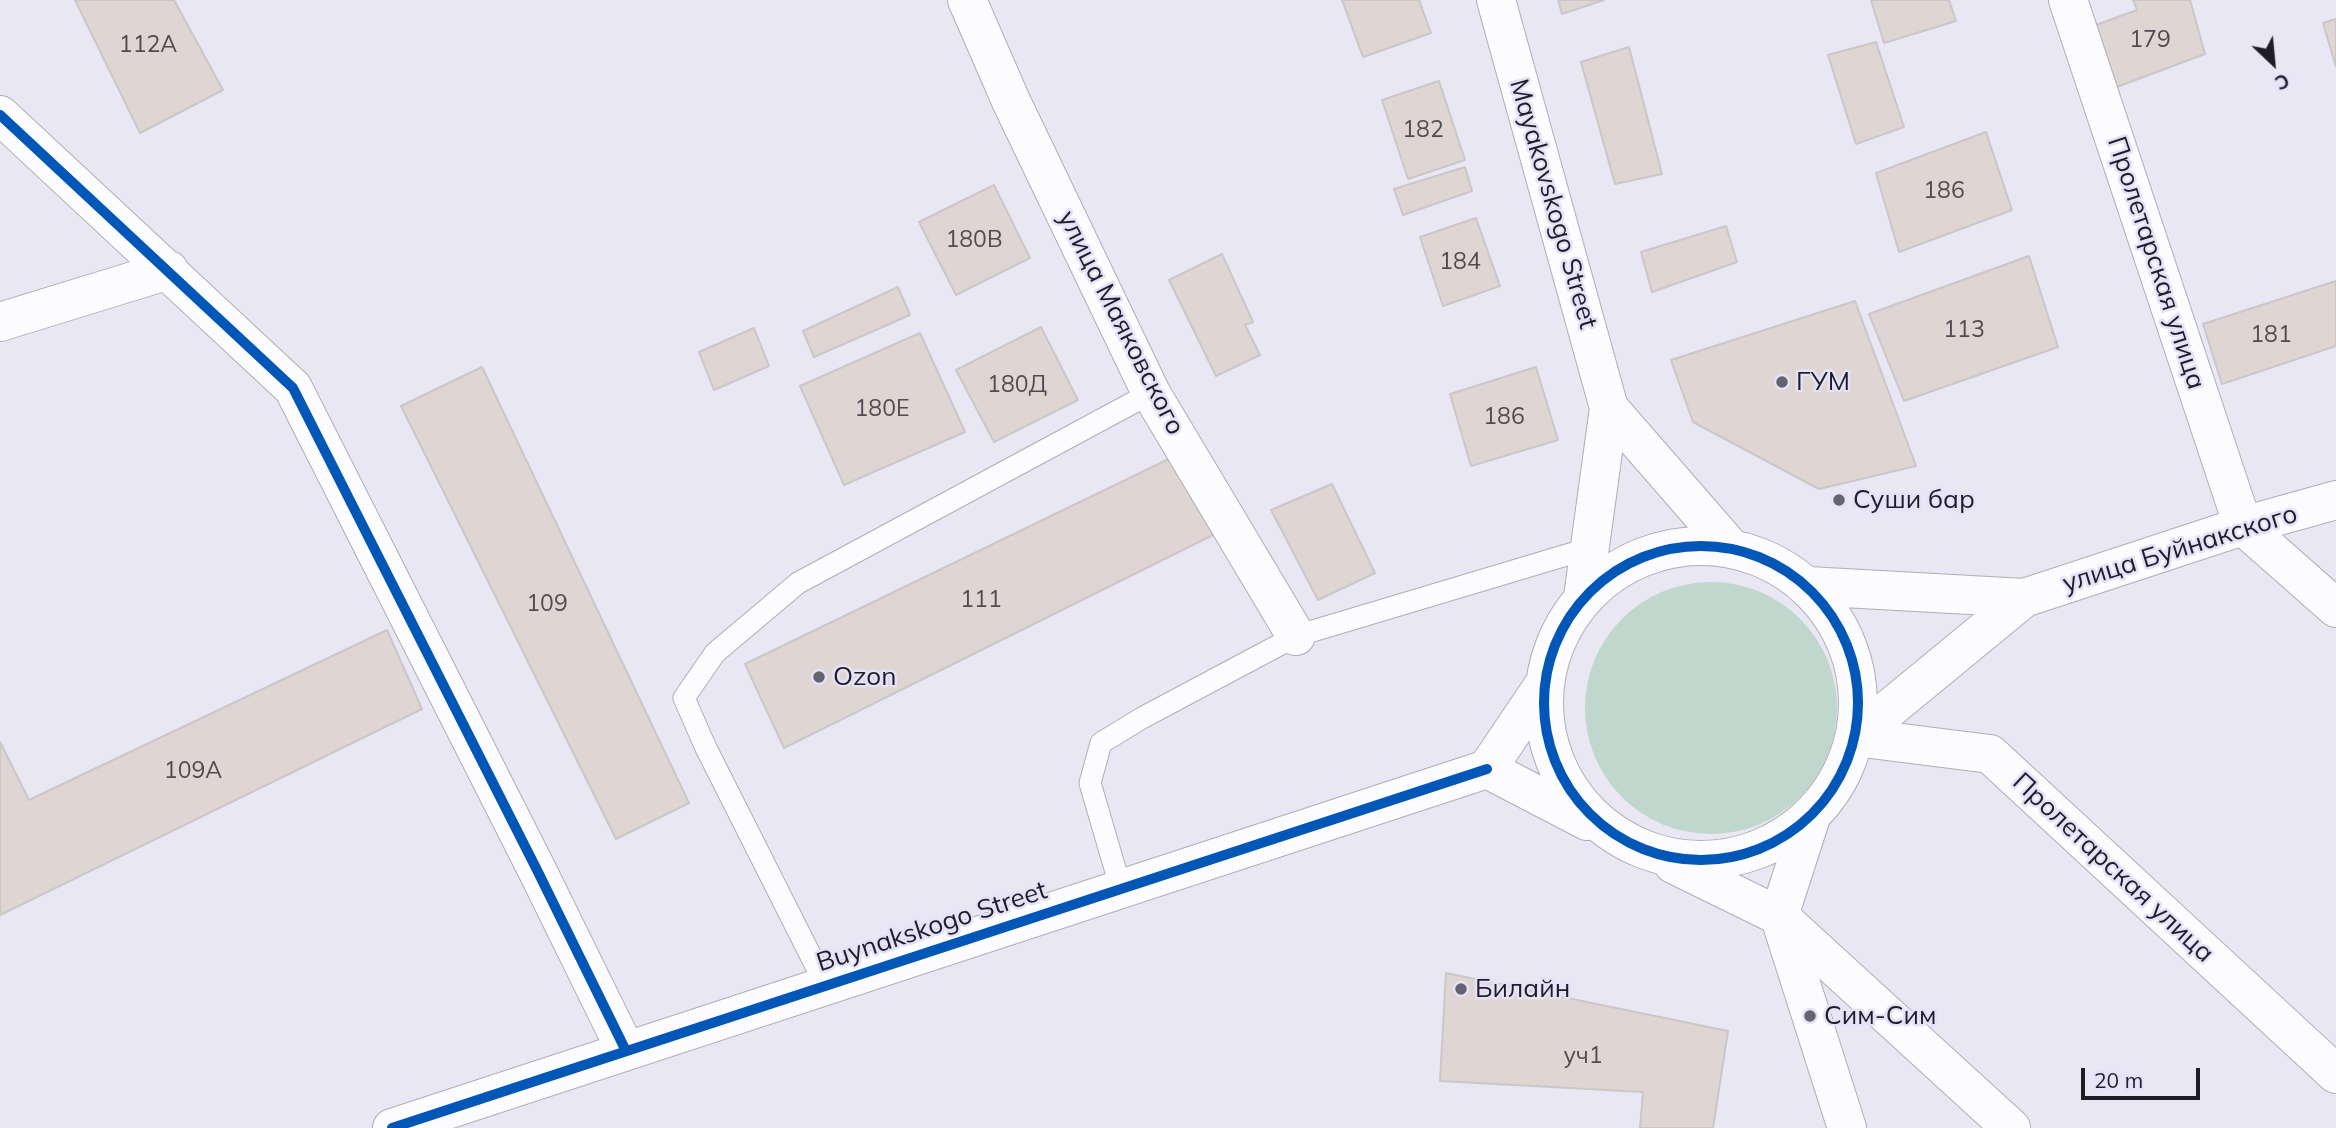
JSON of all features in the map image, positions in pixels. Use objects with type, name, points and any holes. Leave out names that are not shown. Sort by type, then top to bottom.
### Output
[{"type":"street","name":"улица Маяковского","points":[[967,0],[1011,101],[1151,393],[1296,636]]},
{"type":"street","name":"Mayakovskogo Street","points":[[1496,0],[1609,408]]},
{"type":"street","name":"Пролетарская улица","points":[[2068,0],[2244,526]]},
{"type":"street","points":[[0,115],[293,388],[626,1051]]},
{"type":"street","points":[[0,322],[169,270]]},
{"type":"street","points":[[1609,408],[1730,547]]},
{"type":"street","points":[[1583,597],[1609,408]]},
{"type":"street","name":"улица Буйнакского","points":[[2024,598],[2244,526],[2336,500]]},
{"type":"street","points":[[2244,526],[2336,608]]},
{"type":"street","points":[[1652,854],[1707,862],[1763,849],[1811,817],[1839,783],[1855,737],[1860,699],[1846,638],[1808,586],[1777,564],[1730,547],[1678,547],[1620,567],[1583,597],[1557,637],[1543,686],[1487,769],[1606,831],[1652,854],[1780,916],[2011,1128]]},
{"type":"street","points":[[1808,586],[2024,598]]},
{"type":"street","points":[[1855,737],[2024,598]]},
{"type":"street","points":[[1543,686],[1547,743],[1570,794],[1606,831]]},
{"type":"street","name":"Пролетарская улица","points":[[1855,737],[1990,754],[2336,1074]]},
{"type":"street","name":"Buynakskogo Street","points":[[392,1128],[1487,769]]},
{"type":"street","points":[[1811,817],[1780,916],[1847,1128]]},
{"type":"lane","points":[[826,986],[705,746],[684,698],[715,653],[798,583],[1151,393]]},
{"type":"lane","points":[[1121,889],[1090,783],[1101,743],[1142,718],[1296,636],[1590,548]]},
{"type":"green space","points":[[1711,582],[1748,587],[1781,603],[1800,619],[1816,638],[1832,671],[1837,708],[1832,745],[1816,778],[1800,797],[1781,813],[1748,829],[1711,834],[1674,829],[1641,813],[1622,797],[1606,778],[1590,745],[1585,708],[1590,671],[1606,638],[1622,619],[1641,603],[1674,587]]},
{"type":"building","points":[[75,0],[174,0],[223,90],[140,133]]},
{"type":"building","points":[[1342,0],[1419,0],[1431,33],[1363,57]]},
{"type":"building","points":[[1558,0],[1604,0],[1562,14]]},
{"type":"building","points":[[1871,0],[1949,0],[1956,21],[1884,43]]},
{"type":"building","points":[[2133,0],[2190,0],[2205,54],[2114,88],[2096,25],[2137,10]]},
{"type":"building","points":[[2336,19],[2336,67],[2323,23]]},
{"type":"building","points":[[1876,42],[1904,127],[1856,144],[1828,55]]},
{"type":"building","points":[[1629,47],[1662,174],[1615,184],[1581,62]]},
{"type":"building","points":[[1439,81],[1465,160],[1408,179],[1382,100]]},
{"type":"building","points":[[1986,132],[2012,210],[1899,252],[1876,173]]},
{"type":"building","points":[[1465,167],[1472,191],[1403,215],[1394,189]]},
{"type":"building","points":[[994,185],[1030,258],[956,295],[919,222]]},
{"type":"building","points":[[1476,218],[1500,286],[1443,306],[1420,237]]},
{"type":"building","points":[[1726,226],[1737,262],[1652,292],[1641,252]]},
{"type":"building","points":[[1222,254],[1253,322],[1245,325],[1260,355],[1216,376],[1169,280]]},
{"type":"building","points":[[2029,256],[2058,347],[1904,401],[1869,314]]},
{"type":"building","points":[[2336,281],[2336,346],[2222,384],[2203,324]]},
{"type":"building","points":[[898,287],[910,315],[814,357],[803,331]]},
{"type":"building","name":"ГУМ","points":[[1855,301],[1916,466],[1819,489],[1693,422],[1671,360]]},
{"type":"building","points":[[1041,327],[1078,400],[994,442],[956,370]]},
{"type":"building","points":[[754,328],[769,366],[714,390],[699,352]]},
{"type":"building","points":[[920,333],[965,432],[844,485],[800,386]]},
{"type":"building","points":[[482,367],[689,803],[616,839],[401,406]]},
{"type":"building","points":[[1536,367],[1558,440],[1471,466],[1450,394]]},
{"type":"building","points":[[1175,456],[1213,535],[784,748],[745,664]]},
{"type":"building","points":[[1332,484],[1375,573],[1318,600],[1271,510]]},
{"type":"building","points":[[387,630],[422,709],[0,915],[0,742],[29,800]]},
{"type":"building","points":[[1446,973],[1728,1031],[1713,1128],[1640,1128],[1643,1092],[1440,1081]]},
{"type":"cycle path","points":[[0,115],[293,388],[626,1051]]},
{"type":"cycle path","points":[[1701,546],[1732,549],[1761,558],[1788,572],[1812,592],[1832,616],[1846,643],[1855,672],[1858,703],[1855,734],[1846,763],[1832,790],[1812,814],[1788,834],[1761,848],[1732,857],[1701,860],[1670,857],[1641,848],[1614,834],[1590,814],[1570,790],[1556,763],[1547,734],[1544,703],[1547,672],[1556,643],[1570,616],[1590,592],[1614,572],[1641,558],[1670,549],[1701,546]]},
{"type":"cycle path","points":[[392,1128],[1487,769]]},
{"type":"place","name":"ГУМ","points":[[1782,382]]},
{"type":"place","name":"Суши бар","points":[[1839,500]]},
{"type":"place","name":"Ozon","points":[[819,677]]},
{"type":"place","name":"Билайн","points":[[1461,989]]},
{"type":"place","name":"Сим-Сим","points":[[1810,1016]]}]
